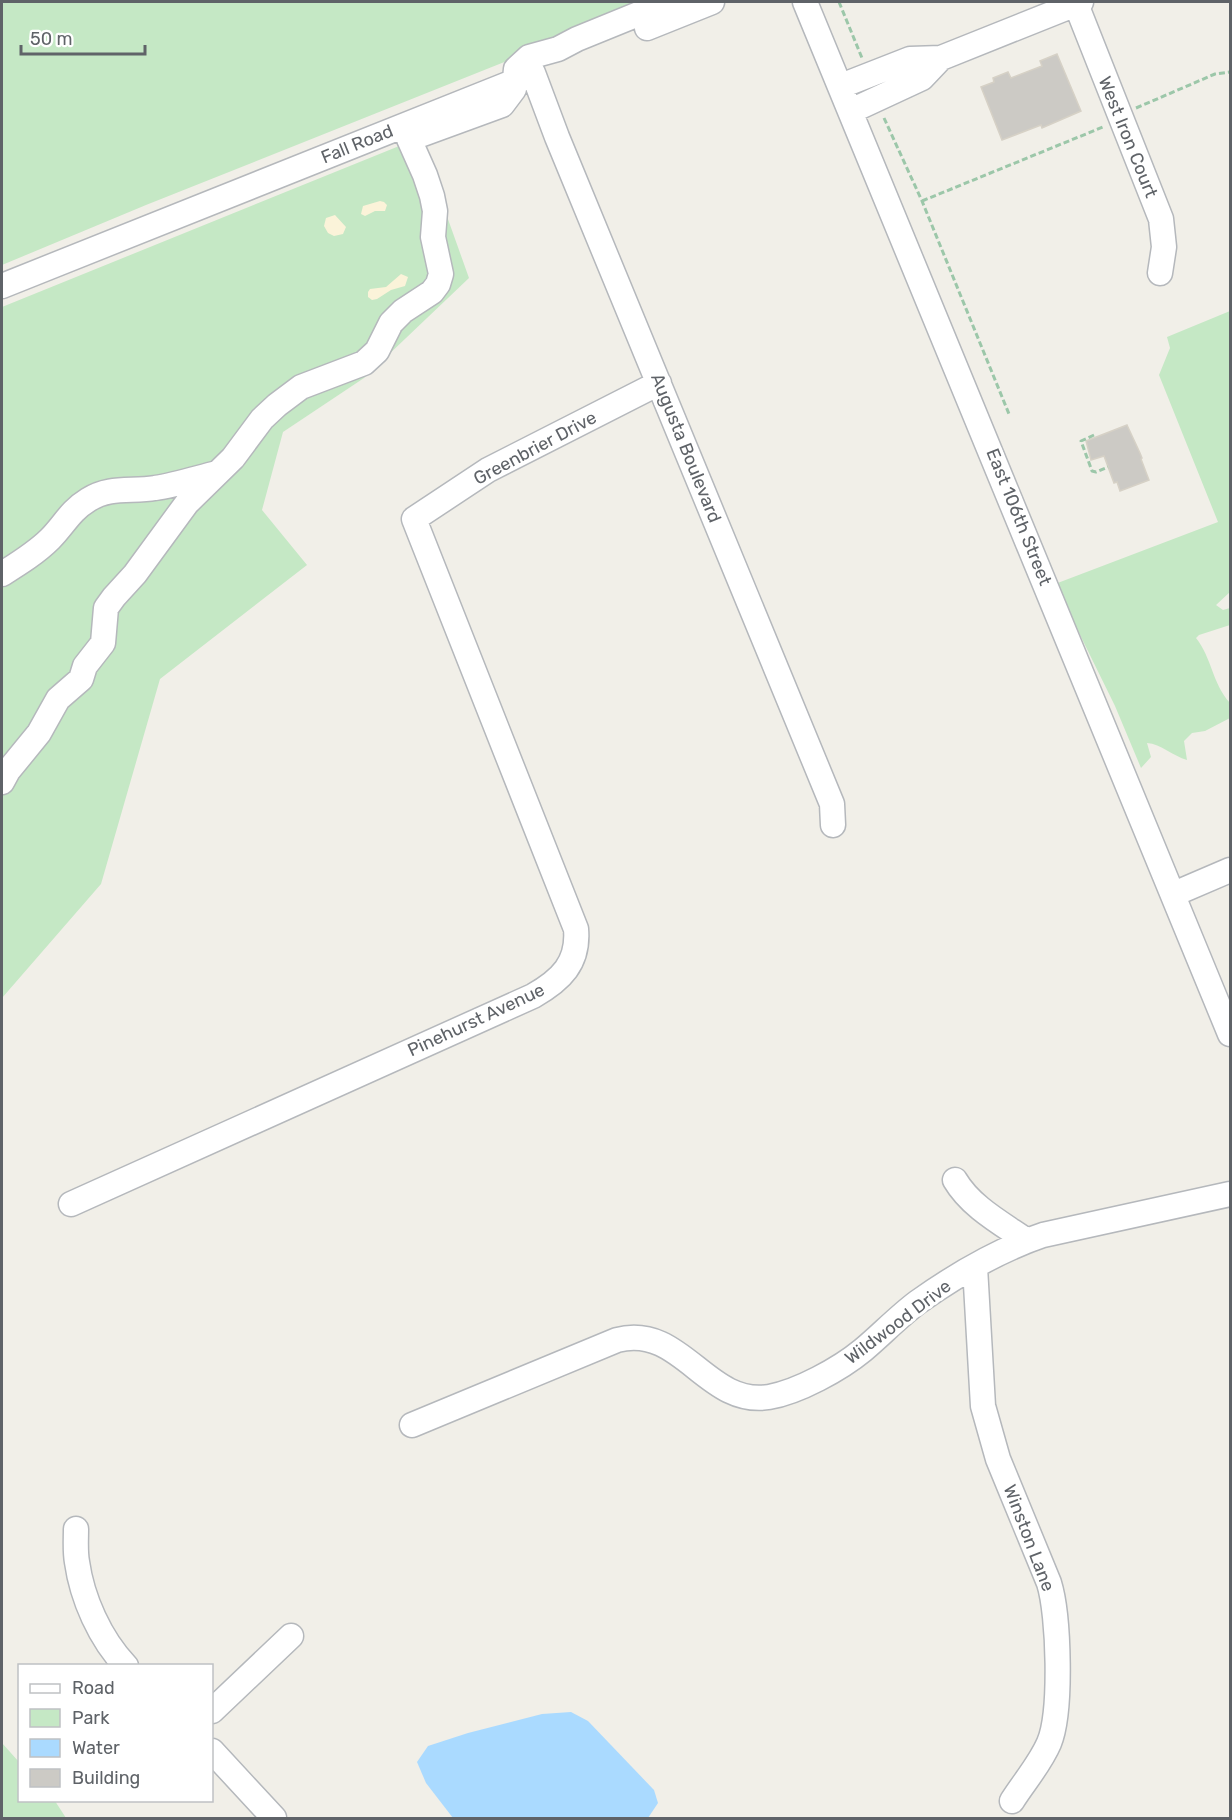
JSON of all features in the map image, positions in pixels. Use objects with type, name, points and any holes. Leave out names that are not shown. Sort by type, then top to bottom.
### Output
[{"type":"street","points":[[2,782],[8,771],[39,733],[58,699],[81,679],[85,666],[103,643],[106,608],[135,574],[187,503],[233,458],[262,418],[301,387],[364,363],[377,351],[391,323],[403,311],[432,292],[438,284],[441,274],[433,237],[435,211],[432,196],[426,175],[409,139],[502,105],[524,77],[516,69],[529,57],[558,49],[668,2]]},
{"type":"street","name":"Fall Road","points":[[2,286],[712,2]]},
{"type":"street","name":"East 106th Street","points":[[805,2],[1230,1034]]},
{"type":"street","points":[[841,86],[910,59],[941,58],[1079,3]]},
{"type":"street","name":"West Iron Court","points":[[1079,3],[1119,115],[1161,219],[1164,247],[1160,273]]},
{"type":"street","points":[[851,111],[922,78],[941,58]]},
{"type":"street","name":"Augusta Boulevard","points":[[524,77],[557,137],[659,383],[832,804],[833,825]]},
{"type":"street","name":"Greenbrier Drive","points":[[414,519],[488,470],[659,383]]},
{"type":"street","points":[[2,574],[51,538],[74,511],[89,499],[108,490],[128,488],[142,490],[163,487],[220,472]]},
{"type":"street","name":"Pinehurst Avenue","points":[[71,1204],[533,996],[558,979],[576,953],[576,929],[414,519]]},
{"type":"street","points":[[1174,894],[1230,870]]},
{"type":"street","points":[[955,1180],[974,1204],[1027,1241]]},
{"type":"street","name":"Wildwood Drive","points":[[412,1425],[617,1340],[630,1337],[640,1337],[661,1343],[736,1394],[766,1397],[780,1395],[851,1360],[916,1304],[948,1282],[1027,1241],[1043,1235],[1230,1194]]},
{"type":"street","name":"Winston Lane","points":[[975,1267],[983,1406],[998,1459],[1049,1583],[1054,1604],[1057,1683],[1053,1732],[1039,1761],[1012,1801]]},
{"type":"street","points":[[76,1529],[77,1561],[86,1600],[110,1644],[125,1664]]},
{"type":"street","points":[[213,1710],[291,1636]]},
{"type":"street","points":[[213,1752],[274,1818]]},
{"type":"path","points":[[838,2],[868,75]]},
{"type":"path","points":[[922,201],[1103,127],[1105,122],[1119,115],[1215,74],[1230,72]]},
{"type":"path","points":[[877,99],[922,201],[1009,414]]},
{"type":"path","points":[[1094,435],[1081,441],[1092,471],[1096,472],[1108,467]]},
{"type":"green space","points":[[2,2],[655,2],[146,205],[2,265]]},
{"type":"green space","points":[[419,138],[469,278],[364,378],[283,432],[262,510],[307,565],[160,679],[101,884],[2,998],[2,307]]},
{"type":"green space","points":[[1230,311],[1230,592],[1216,605],[1223,610],[1230,608],[1230,625],[1196,638],[1206,654],[1219,687],[1230,703],[1230,718],[1205,731],[1192,733],[1184,741],[1187,760],[1147,743],[1151,757],[1141,768],[1115,706],[1055,584],[1218,522],[1159,375],[1170,348],[1167,337]]},
{"type":"green space","points":[[2,1743],[18,1761],[18,1802],[56,1802],[66,1818],[2,1818]]},
{"type":"sand","points":[[380,201],[387,205],[385,211],[375,211],[365,216],[361,214],[363,206]]},
{"type":"sand","points":[[335,215],[346,227],[343,234],[334,236],[328,233],[324,226],[326,218]]},
{"type":"sand","points":[[401,274],[408,277],[405,286],[391,290],[377,299],[372,300],[368,297],[370,289],[386,287]]},
{"type":"water","points":[[571,1712],[588,1721],[654,1790],[658,1803],[648,1818],[453,1818],[426,1783],[417,1762],[428,1746],[468,1733],[542,1714]]},
{"type":"building","points":[[1057,54],[1081,111],[1042,128],[1041,125],[1002,140],[981,87],[994,82],[993,78],[1008,72],[1011,78],[1042,66],[1040,61]]},
{"type":"building","points":[[1127,425],[1149,480],[1120,491],[1117,482],[1114,483],[1104,456],[1091,460],[1086,441]]}]
